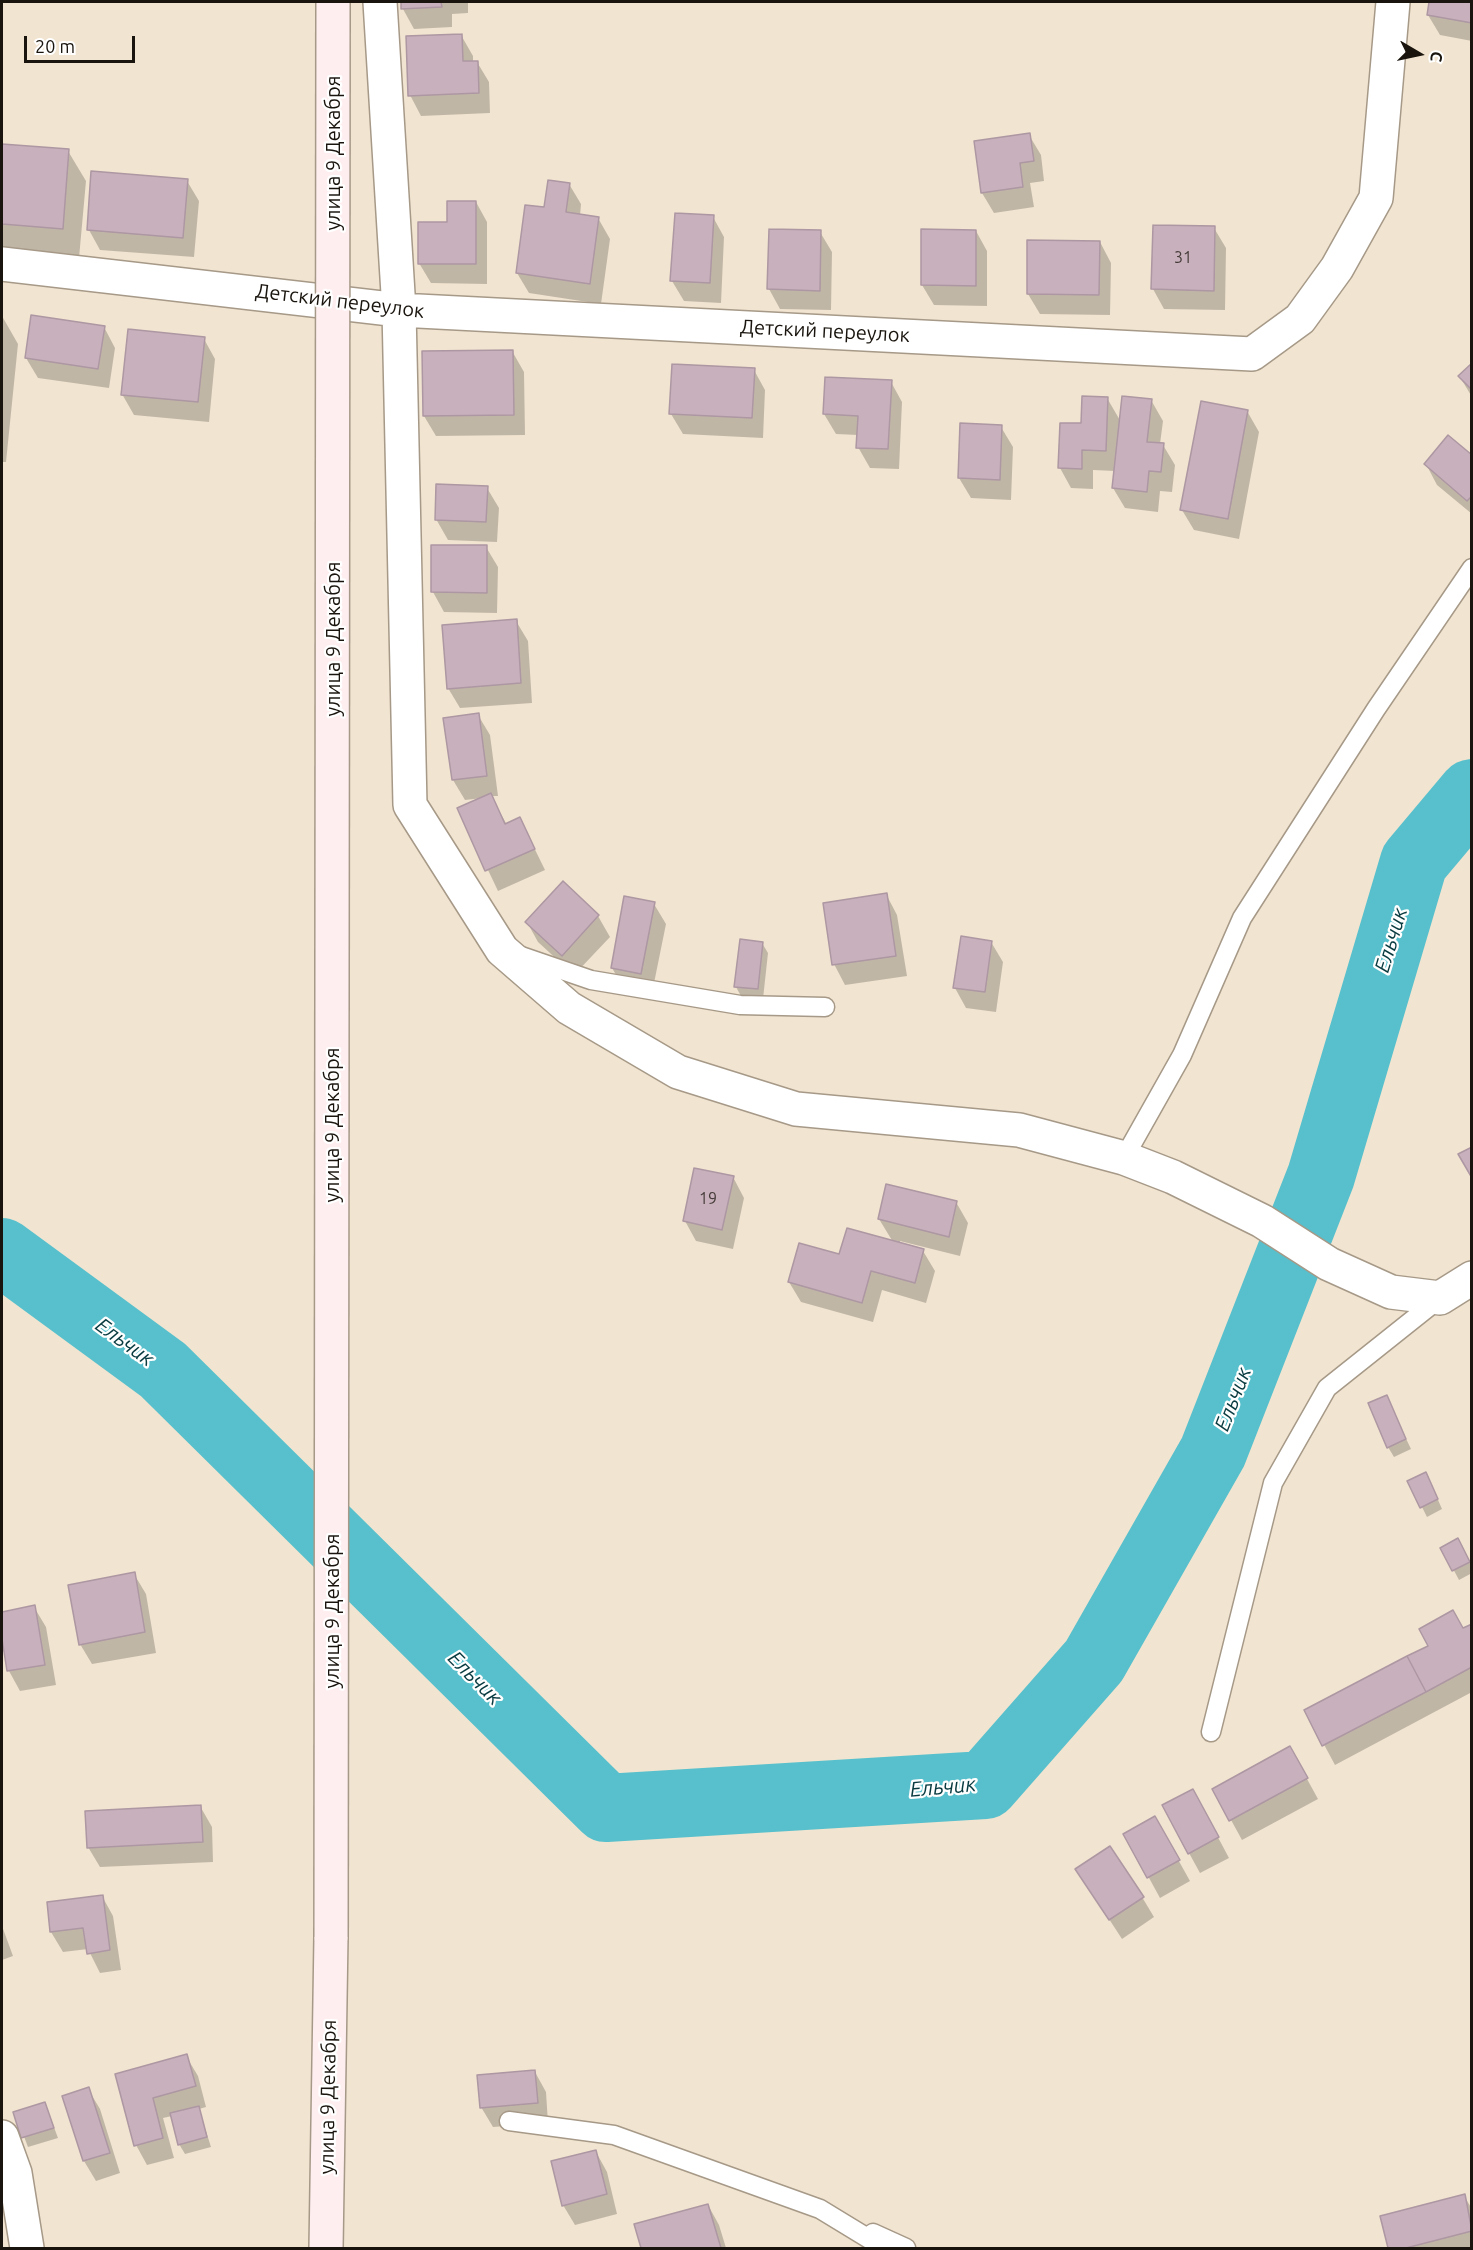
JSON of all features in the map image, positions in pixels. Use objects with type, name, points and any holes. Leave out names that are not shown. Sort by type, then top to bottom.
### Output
[{"type":"main road","name":"улица 9 Декабря","points":[[326,2248],[332,1937],[333,2]]},
{"type":"street","points":[[380,2],[399,310],[410,806],[502,950],[569,1008],[678,1072],[796,1109],[1019,1130],[1124,1158],[1173,1177],[1262,1221],[1329,1264],[1391,1292],[1440,1298],[1472,1278]]},
{"type":"street","name":"Детский переулок","points":[[2,264],[399,310],[1252,354],[1300,319],[1337,268],[1376,198],[1393,2]]},
{"type":"street","points":[[2,2137],[15,2173],[27,2248]]},
{"type":"lane","points":[[1124,1158],[1182,1055],[1242,918],[1376,709],[1472,568]]},
{"type":"lane","points":[[502,950],[591,980],[740,1005],[825,1007]]},
{"type":"lane","points":[[1211,1732],[1273,1483],[1327,1388],[1440,1298]]},
{"type":"lane","points":[[508,2121],[614,2135],[820,2209],[906,2248]]},
{"type":"lane","points":[[820,2209],[885,2248]]},
{"type":"building","points":[[401,2],[441,2],[442,7],[401,9]]},
{"type":"building","points":[[1429,2],[1472,2],[1472,23],[1427,15]]},
{"type":"building","points":[[462,34],[463,61],[478,61],[479,93],[408,96],[406,36]]},
{"type":"building","points":[[1030,133],[1034,161],[1020,163],[1023,187],[981,193],[974,141]]},
{"type":"building","points":[[2,144],[69,149],[63,229],[2,224]]},
{"type":"building","points":[[91,171],[188,179],[183,238],[87,230]]},
{"type":"building","points":[[548,180],[570,183],[566,212],[599,217],[590,284],[516,273],[525,205],[544,207]]},
{"type":"building","points":[[447,201],[476,201],[476,264],[418,264],[418,222],[447,222]]},
{"type":"building","points":[[675,213],[714,215],[710,283],[670,281]]},
{"type":"building","points":[[1153,225],[1215,226],[1214,291],[1151,289]]},
{"type":"building","points":[[769,229],[821,230],[820,291],[767,289]]},
{"type":"building","points":[[921,229],[976,230],[976,286],[921,285]]},
{"type":"building","points":[[1027,240],[1100,241],[1099,295],[1027,294]]},
{"type":"building","points":[[31,315],[105,326],[98,369],[25,358]]},
{"type":"building","points":[[128,329],[205,337],[198,402],[121,395]]},
{"type":"building","points":[[513,350],[514,415],[423,416],[422,351]]},
{"type":"building","points":[[1472,363],[1472,390],[1458,376]]},
{"type":"building","points":[[672,364],[755,368],[752,418],[669,414]]},
{"type":"building","points":[[825,377],[892,380],[888,449],[856,448],[858,416],[823,414]]},
{"type":"building","points":[[1082,396],[1108,397],[1106,451],[1082,450],[1082,469],[1058,468],[1060,423],[1081,423]]},
{"type":"building","points":[[1122,396],[1152,399],[1147,442],[1164,443],[1161,472],[1149,471],[1147,492],[1112,488]]},
{"type":"building","points":[[1201,401],[1248,410],[1228,519],[1180,510]]},
{"type":"building","points":[[960,423],[1002,425],[1000,480],[958,478]]},
{"type":"building","points":[[1448,435],[1472,455],[1472,496],[1467,501],[1424,464]]},
{"type":"building","points":[[436,484],[488,486],[486,522],[435,520]]},
{"type":"building","points":[[431,545],[487,545],[487,593],[431,592]]},
{"type":"building","points":[[517,619],[521,683],[447,689],[442,625]]},
{"type":"building","points":[[479,713],[487,776],[452,780],[443,718]]},
{"type":"building","points":[[491,793],[505,824],[520,817],[535,849],[485,871],[457,808]]},
{"type":"building","points":[[563,881],[599,915],[562,956],[525,922]]},
{"type":"building","points":[[887,893],[896,956],[832,965],[823,903]]},
{"type":"building","points":[[624,896],[655,902],[641,974],[611,968]]},
{"type":"building","points":[[961,936],[992,941],[985,992],[953,988]]},
{"type":"building","points":[[740,939],[763,942],[758,989],[734,987]]},
{"type":"building","points":[[1472,1147],[1472,1178],[1458,1154]]},
{"type":"building","points":[[694,1168],[734,1176],[722,1230],[683,1221]]},
{"type":"building","points":[[886,1184],[957,1201],[949,1237],[878,1219]]},
{"type":"building","points":[[847,1228],[924,1249],[915,1283],[871,1271],[862,1303],[788,1282],[799,1243],[839,1254]]},
{"type":"building","points":[[1387,1395],[1406,1439],[1387,1448],[1368,1403]]},
{"type":"building","points":[[1426,1472],[1438,1499],[1420,1508],[1407,1481]]},
{"type":"building","points":[[1458,1538],[1470,1562],[1452,1571],[1440,1548]]},
{"type":"building","points":[[135,1572],[145,1632],[79,1645],[68,1585]]},
{"type":"building","points":[[35,1605],[45,1665],[7,1671],[2,1639],[2,1612]]},
{"type":"building","points":[[1453,1610],[1463,1628],[1472,1624],[1472,1667],[1426,1692],[1407,1656],[1428,1646],[1419,1629]]},
{"type":"building","points":[[1407,1656],[1426,1692],[1322,1746],[1304,1710]]},
{"type":"building","points":[[1290,1746],[1308,1778],[1229,1821],[1212,1789]]},
{"type":"building","points":[[1193,1789],[1219,1837],[1188,1854],[1162,1805]]},
{"type":"building","points":[[201,1805],[203,1842],[87,1848],[85,1811]]},
{"type":"building","points":[[1155,1816],[1180,1860],[1147,1878],[1123,1834]]},
{"type":"building","points":[[1110,1846],[1144,1897],[1109,1920],[1075,1869]]},
{"type":"building","points":[[103,1895],[110,1950],[87,1954],[83,1928],[50,1932],[47,1902]]},
{"type":"building","points":[[187,2054],[196,2086],[153,2098],[163,2138],[134,2146],[115,2074]]},
{"type":"building","points":[[535,2070],[538,2103],[480,2108],[477,2075]]},
{"type":"building","points":[[89,2087],[110,2153],[83,2161],[62,2096]]},
{"type":"building","points":[[45,2102],[54,2128],[21,2138],[13,2112]]},
{"type":"building","points":[[199,2106],[207,2137],[178,2145],[170,2113]]},
{"type":"building","points":[[596,2150],[607,2194],[562,2206],[551,2161]]},
{"type":"building","points":[[1465,2194],[1472,2231],[1406,2248],[1388,2248],[1380,2216]]},
{"type":"building","points":[[708,2204],[721,2248],[641,2248],[634,2224]]},
{"type":"waterway","name":"Ельчик","points":[[2,1252],[163,1370],[606,1808],[985,1785],[1094,1661],[1213,1452],[1321,1176],[1414,862],[1472,793]]}]
